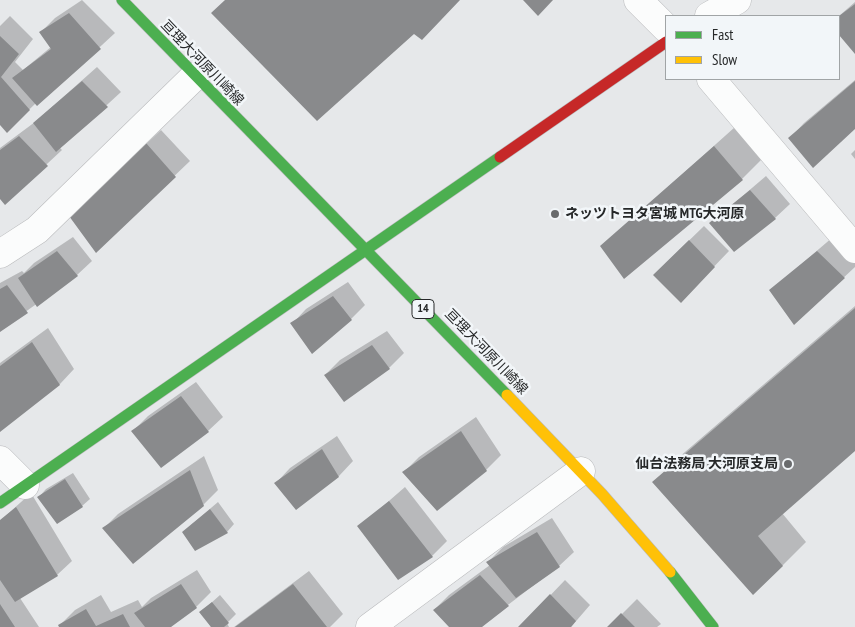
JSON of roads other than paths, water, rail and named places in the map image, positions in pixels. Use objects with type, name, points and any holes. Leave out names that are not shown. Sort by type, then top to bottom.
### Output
[{"type":"main road","name":"亘理大河原川崎線","points":[[122,0],[194,77],[581,471],[685,590],[712,627]]},
{"type":"main road","points":[[0,504],[665,43]]},
{"type":"street","points":[[638,0],[665,27]]},
{"type":"street","points":[[711,15],[737,0]]},
{"type":"street","points":[[0,254],[37,230],[194,77]]},
{"type":"street","points":[[712,80],[855,249]]},
{"type":"street","points":[[0,460],[25,486]]},
{"type":"street","points":[[370,627],[581,471]]},
{"type":"place","name":"ネッツトヨタ宮城 MTG大河原","points":[[555,214]]},
{"type":"place","name":"仙台法務局 大河原支局","points":[[788,464]]}]
